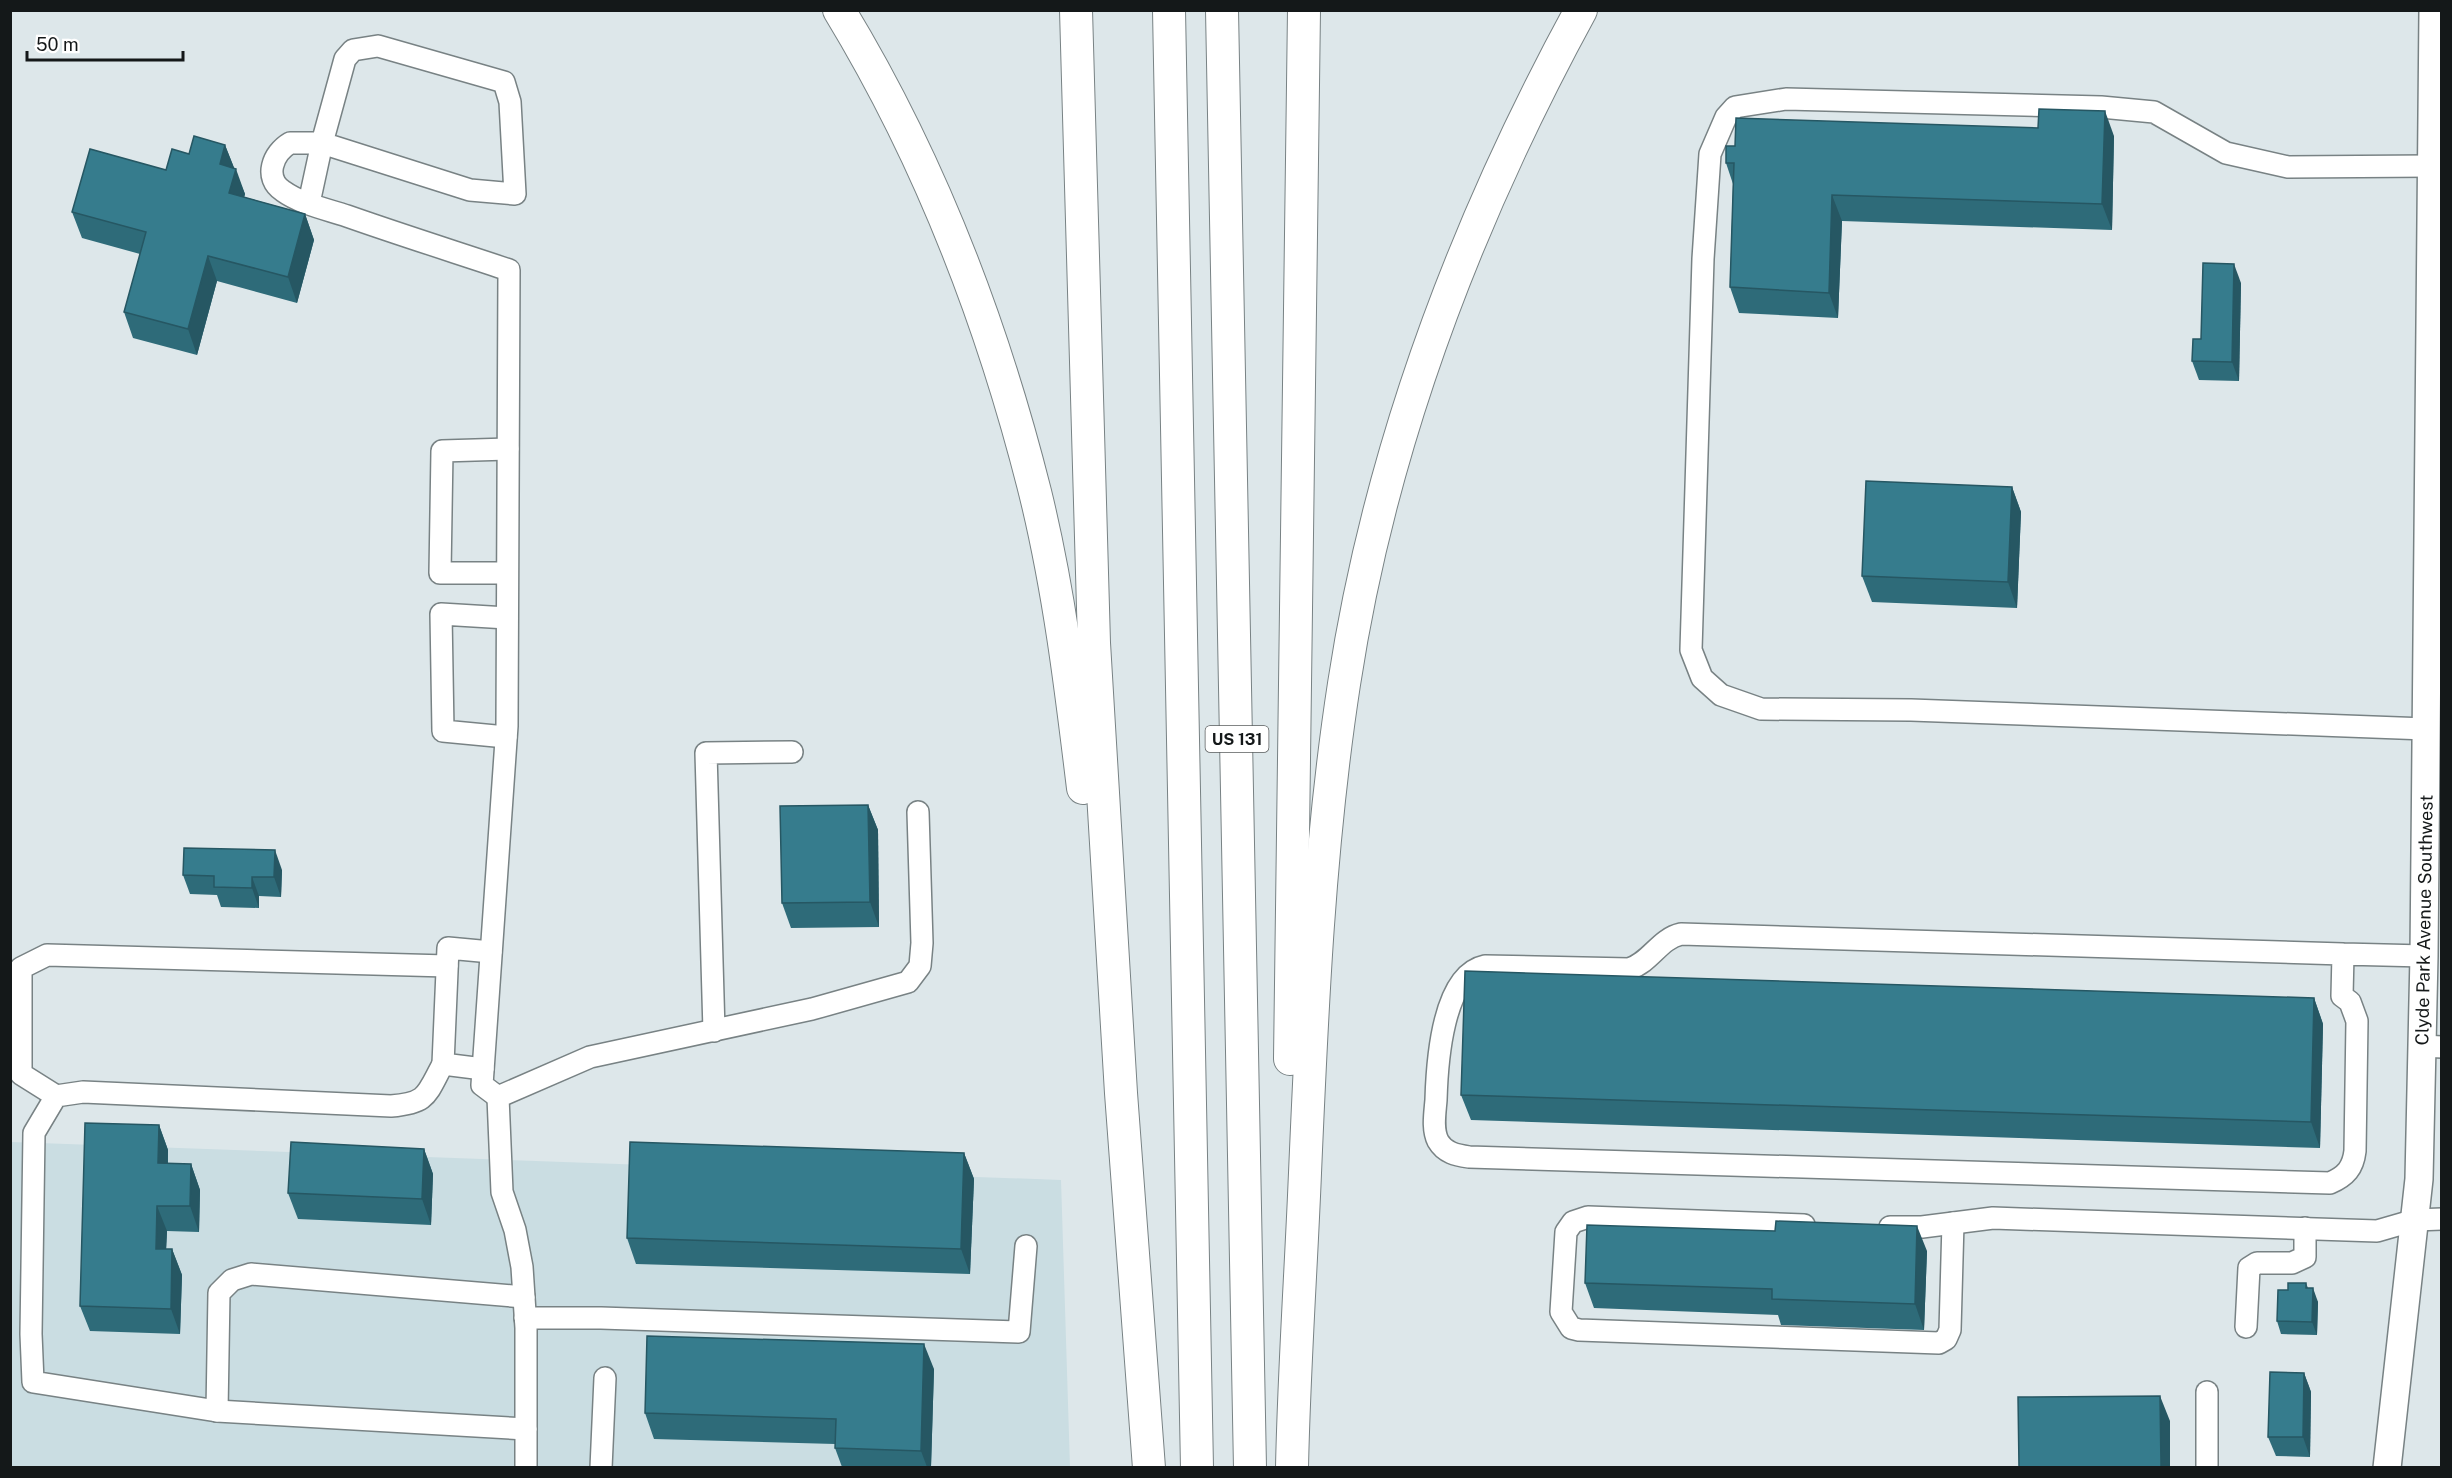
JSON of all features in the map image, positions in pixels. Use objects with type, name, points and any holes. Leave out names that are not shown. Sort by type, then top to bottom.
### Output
[{"type":"highway","points":[[839,10],[894,110],[944,220],[993,353],[1035,493],[1057,599],[1071,692],[1121,1093]]},
{"type":"highway","points":[[1076,10],[1089,535],[1121,1093],[1149,1467]]},
{"type":"highway","name":"US 131","points":[[1169,10],[1197,1467]]},
{"type":"highway","name":"US 131","points":[[1222,10],[1250,1467]]},
{"type":"highway","points":[[1293,1422],[1290,934],[1299,518],[1304,10]]},
{"type":"highway","points":[[1292,1467],[1314,979],[1328,801],[1344,681],[1383,500],[1438,322],[1516,137],[1581,10]]},
{"type":"main road","name":"Clyde Park Avenue Southwest","points":[[2387,1467],[2428,1220],[2432,1046],[2424,956],[2433,10]]},
{"type":"street","points":[[309,203],[322,143],[345,59],[352,50],[378,46],[504,82],[510,102],[515,194],[470,190],[322,143],[290,143],[274,155],[272,169],[274,183],[282,191],[309,203],[509,270],[506,737],[482,1085],[498,1097]]},
{"type":"street","points":[[2426,729],[1911,710],[1761,709],[1721,695],[1702,678],[1691,650],[1703,271],[1710,154],[1726,117],[1735,107],[1786,99],[2101,107],[2154,111],[2226,153],[2288,167],[2432,166]]},
{"type":"street","points":[[507,449],[442,451],[440,573],[507,573]]},
{"type":"street","points":[[506,737],[443,731],[441,614],[507,618]]},
{"type":"street","points":[[714,1030],[706,753],[792,752]]},
{"type":"street","points":[[498,1097],[590,1058],[812,1009],[908,982],[920,966],[922,943],[918,812]]},
{"type":"street","points":[[2343,954],[2342,996],[2350,1002],[2357,1021],[2355,1151],[2350,1168],[2341,1178],[2330,1183],[1469,1157],[1447,1151],[1436,1136],[1437,1065],[1450,1006],[1469,973],[1485,966],[1629,969],[1645,963],[1666,940],[1681,934],[2424,956]]},
{"type":"street","points":[[447,966],[47,955],[21,968],[21,1074],[56,1096],[83,1092],[391,1106],[414,1104],[425,1097],[442,1064],[448,948],[491,952]]},
{"type":"street","points":[[442,1064],[483,1069]]},
{"type":"street","points":[[56,1096],[34,1133],[31,1334],[33,1382],[217,1411],[526,1430]]},
{"type":"street","points":[[498,1097],[502,1192],[515,1230],[524,1297],[526,1467]]},
{"type":"street","points":[[1828,1225],[1588,1217],[1579,1219],[1566,1232],[1561,1312],[1571,1328],[1580,1330],[1939,1343],[1946,1339],[1950,1330],[1953,1224]]},
{"type":"street","points":[[1875,1226],[1922,1227],[1993,1218],[2377,1231],[2428,1220]]},
{"type":"street","points":[[2246,1327],[2249,1268],[2257,1263],[2292,1263],[2305,1257],[2306,1228]]},
{"type":"street","points":[[525,1318],[601,1318],[1019,1332],[1026,1246]]},
{"type":"street","points":[[217,1411],[219,1293],[232,1280],[251,1274],[524,1297]]},
{"type":"street","points":[[601,1467],[605,1378]]},
{"type":"street","points":[[2207,1392],[2207,1467]]},
{"type":"shaded area","points":[[11,1142],[1061,1180],[1070,1467],[11,1468]]},
{"type":"building","points":[[2039,109],[2105,111],[2102,204],[1832,195],[1829,293],[1730,287],[1734,163],[1726,163],[1726,146],[1735,146],[1736,118],[2038,128]]},
{"type":"building","points":[[194,136],[225,145],[220,164],[236,169],[229,193],[305,214],[288,277],[208,256],[188,329],[124,312],[146,232],[72,212],[90,149],[166,170],[172,149],[189,154]]},
{"type":"building","points":[[2203,263],[2234,264],[2232,362],[2192,361],[2193,339],[2201,339]]},
{"type":"building","points":[[1866,481],[2012,487],[2008,582],[1862,576]]},
{"type":"building","points":[[868,805],[870,902],[782,903],[780,806]]},
{"type":"building","points":[[184,848],[275,850],[274,877],[252,877],[252,888],[214,887],[214,876],[183,875]]},
{"type":"building","points":[[1465,971],[2314,998],[2311,1122],[1461,1095]]},
{"type":"building","points":[[85,1123],[159,1125],[158,1163],[191,1164],[190,1206],[157,1206],[156,1249],[172,1249],[171,1309],[80,1306]]},
{"type":"building","points":[[291,1142],[424,1149],[422,1199],[288,1193]]},
{"type":"building","points":[[630,1142],[964,1153],[961,1249],[627,1238]]},
{"type":"building","points":[[1776,1221],[1917,1226],[1915,1304],[1772,1299],[1772,1289],[1585,1283],[1587,1225],[1775,1231]]},
{"type":"building","points":[[2288,1283],[2306,1283],[2306,1288],[2313,1288],[2312,1322],[2277,1321],[2278,1290],[2288,1290]]},
{"type":"building","points":[[647,1336],[924,1344],[921,1451],[835,1448],[836,1419],[645,1413]]},
{"type":"building","points":[[2270,1372],[2304,1373],[2303,1437],[2268,1437]]},
{"type":"building","points":[[2160,1396],[2161,1467],[2019,1467],[2018,1397]]}]
